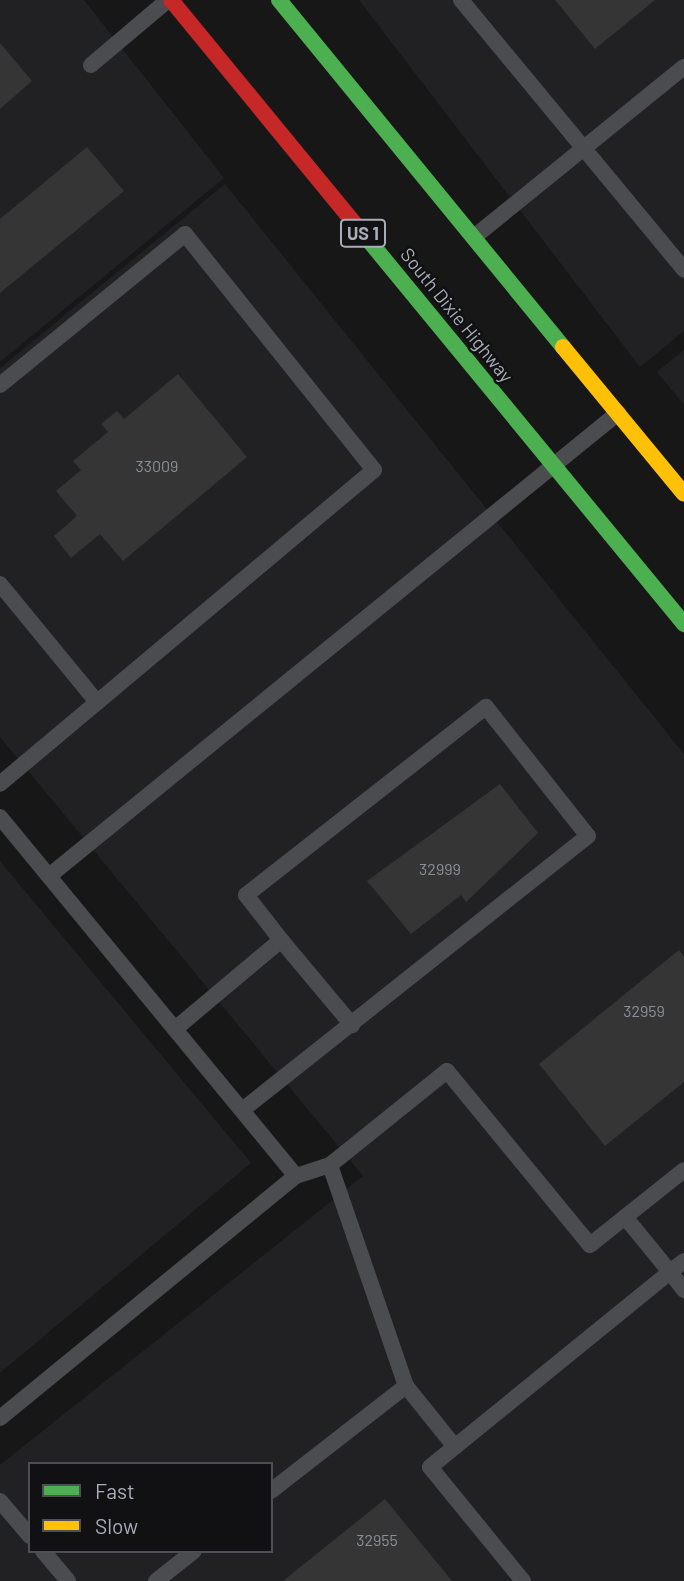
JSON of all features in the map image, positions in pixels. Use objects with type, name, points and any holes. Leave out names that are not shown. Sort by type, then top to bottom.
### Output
[{"type":"highway","name":"South Dixie Highway","points":[[170,0],[684,624]]},
{"type":"highway","points":[[279,0],[684,494]]},
{"type":"lane","points":[[91,65],[170,0]]},
{"type":"lane","points":[[461,0],[582,150],[684,270]]},
{"type":"lane","points":[[474,237],[684,67]]},
{"type":"lane","points":[[0,385],[186,234],[374,470],[0,784]]},
{"type":"lane","points":[[49,876],[618,413]]},
{"type":"lane","points":[[0,584],[97,702]]},
{"type":"lane","points":[[242,1110],[352,1025],[588,836],[486,707],[246,895],[352,1025]]},
{"type":"lane","points":[[0,817],[296,1176]]},
{"type":"lane","points":[[175,1029],[281,940]]},
{"type":"lane","points":[[0,1418],[296,1176],[330,1165],[447,1071],[590,1245],[684,1170]]},
{"type":"lane","points":[[330,1165],[406,1386],[455,1447]]},
{"type":"lane","points":[[625,1217],[684,1290]]},
{"type":"lane","points":[[523,1581],[430,1467],[684,1261]]},
{"type":"lane","points":[[273,1489],[406,1386]]},
{"type":"lane","points":[[0,1501],[28,1534]]},
{"type":"lane","points":[[45,1553],[68,1581]]},
{"type":"lane","points":[[156,1581],[191,1553]]},
{"type":"shaded area","points":[[0,0],[84,0],[224,178],[0,362]]},
{"type":"shaded area","points":[[359,0],[684,0],[684,331],[640,367]]},
{"type":"shaded area","points":[[225,184],[684,754],[684,1581],[0,1581],[0,1465],[363,1176],[0,737],[0,368]]},
{"type":"shaded area","points":[[684,350],[684,405],[657,372]]},
{"type":"shaded area","points":[[0,861],[251,1163],[0,1373]]},
{"type":"building","points":[[555,0],[655,0],[595,49]]},
{"type":"building","points":[[0,43],[32,81],[0,109]]},
{"type":"building","points":[[87,147],[124,191],[0,293],[0,219]]},
{"type":"building","points":[[178,374],[247,457],[123,561],[100,534],[71,558],[54,536],[77,516],[56,491],[81,470],[73,461],[108,432],[101,424],[117,411],[124,419]]},
{"type":"building","points":[[500,784],[538,833],[466,902],[461,895],[411,934],[367,881]]},
{"type":"building","points":[[679,950],[684,957],[684,1082],[605,1146],[539,1064]]},
{"type":"building","points":[[385,1499],[452,1581],[283,1581]]},
{"type":"traffic: fast","points":[[279,0],[563,347]]},
{"type":"traffic: fast","points":[[361,231],[684,624]]},
{"type":"traffic: slow","points":[[563,347],[684,494]]},
{"type":"traffic: jam","points":[[171,0],[361,231]]}]
